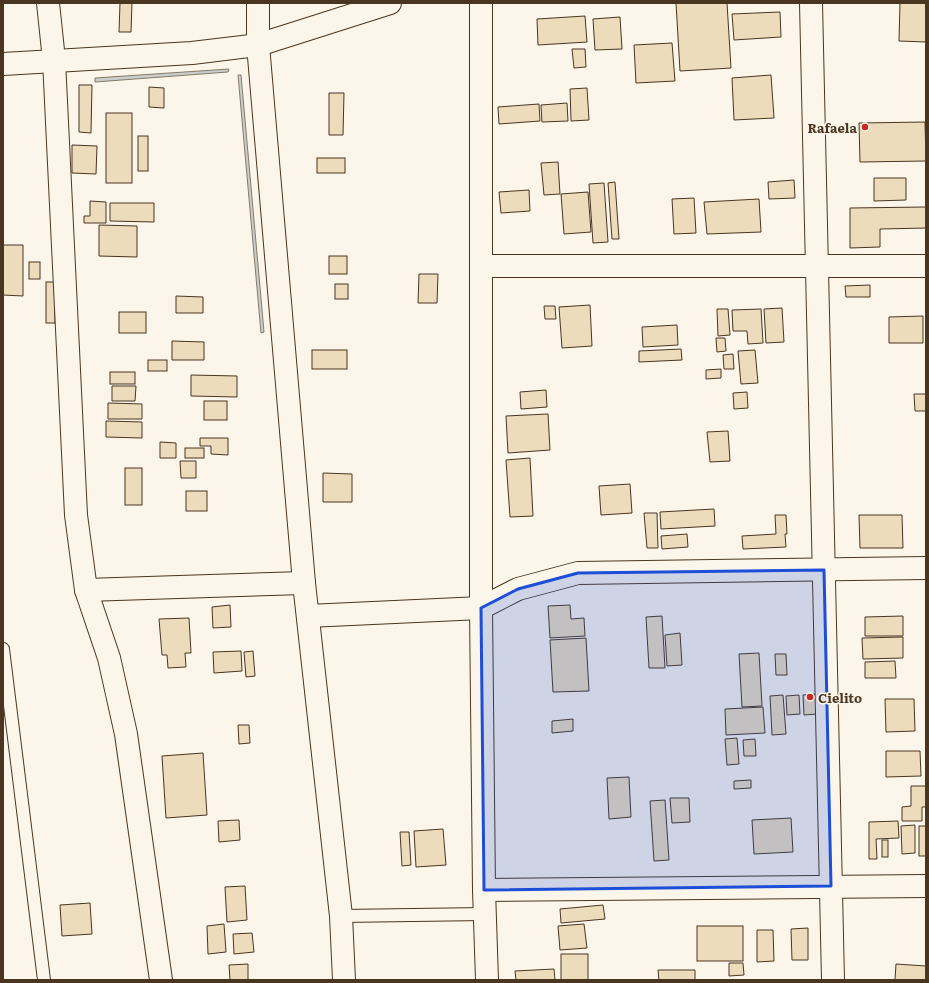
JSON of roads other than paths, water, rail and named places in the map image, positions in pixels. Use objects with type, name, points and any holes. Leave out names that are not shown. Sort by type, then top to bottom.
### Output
[{"type":"street","points":[[48,3],[54,60],[76,515],[86,590],[109,658],[126,734],[161,980]]},
{"type":"street","points":[[258,3],[258,45],[304,583],[341,916],[344,980]]},
{"type":"street","points":[[3,64],[192,53],[258,45],[390,3]]},
{"type":"street","points":[[481,3],[481,608],[484,914],[487,980]]},
{"type":"street","points":[[811,3],[833,980]]},
{"type":"street","points":[[482,266],[926,266]]},
{"type":"street","points":[[308,616],[481,608],[518,589],[578,574],[926,568]]},
{"type":"street","points":[[86,590],[304,583]]},
{"type":"street","points":[[484,890],[926,886]]},
{"type":"lane","points":[[3,649],[44,980]]},
{"type":"lane","points":[[341,916],[484,914]]},
{"type":"place","name":"Rafaela","points":[[865,127]]},
{"type":"place","name":"Cielito","points":[[810,697]]}]
